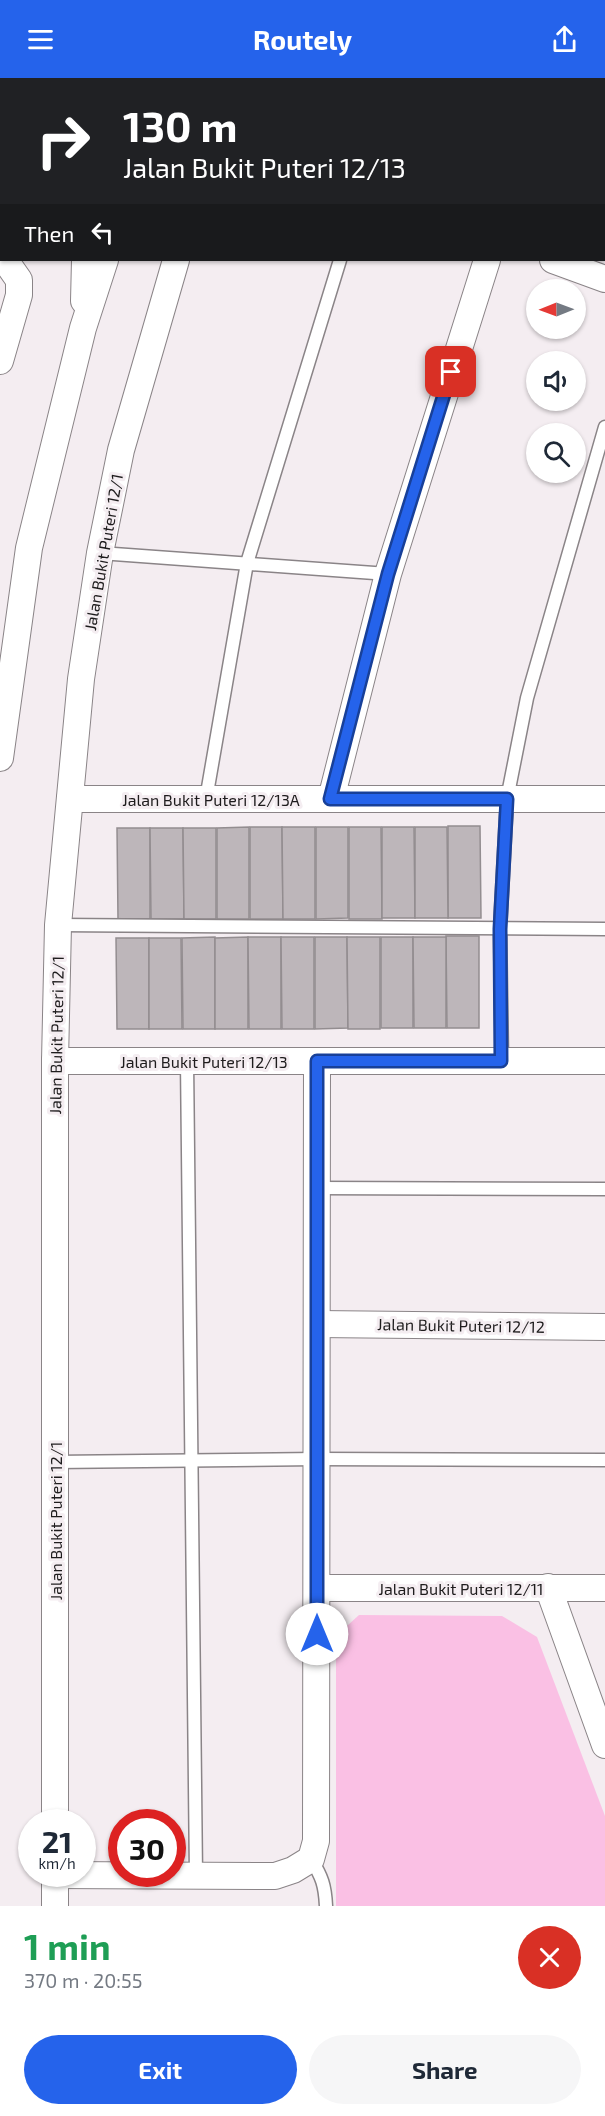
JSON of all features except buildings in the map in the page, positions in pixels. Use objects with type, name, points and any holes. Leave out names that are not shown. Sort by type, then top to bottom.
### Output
[{"type":"street","points":[[0,361],[19,295],[19,280],[6,261]]},
{"type":"street","points":[[83,328],[85,261]]},
{"type":"street","points":[[0,758],[29,549],[83,328],[105,261]]},
{"type":"street","name":"Jalan Bukit Puteri 12/1","points":[[55,1809],[55,1061],[58,925],[81,679],[100,553],[121,450],[176,261]]},
{"type":"street","points":[[330,799],[388,574],[487,261]]},
{"type":"street","points":[[556,261],[605,279]]},
{"type":"street","name":"Jalan Bukit Puteri 12/13A","points":[[70,799],[605,799]]},
{"type":"street","name":"Jalan Bukit Puteri 12/13","points":[[55,1061],[605,1061]]},
{"type":"street","points":[[96,1875],[275,1876],[293,1870],[311,1859],[316,1841],[317,1061]]},
{"type":"street","name":"Jalan Bukit Puteri 12/12","points":[[317,1324],[605,1327]]},
{"type":"street","points":[[548,1587],[605,1745]]},
{"type":"street","name":"Jalan Bukit Puteri 12/11","points":[[317,1588],[605,1588]]},
{"type":"street","points":[[55,1887],[55,1906]]},
{"type":"lane","points":[[206,799],[247,562],[340,261]]},
{"type":"lane","points":[[501,1061],[500,929],[507,799],[527,698],[605,427]]},
{"type":"lane","points":[[100,553],[388,574]]},
{"type":"lane","points":[[58,925],[605,930]]},
{"type":"lane","points":[[188,1061],[196,1876]]},
{"type":"lane","points":[[317,1188],[605,1189]]},
{"type":"lane","points":[[55,1462],[317,1458],[605,1460]]},
{"type":"lane","points":[[311,1859],[326,1887],[326,1906]]},
{"type":"shaded area","points":[[359,1615],[502,1616],[537,1637],[605,1816],[605,1906],[336,1906],[336,1636]]},
{"type":"route","points":[[317,1634],[317,1061],[501,1061],[500,929],[507,799],[330,799],[388,574],[451,372]]}]
